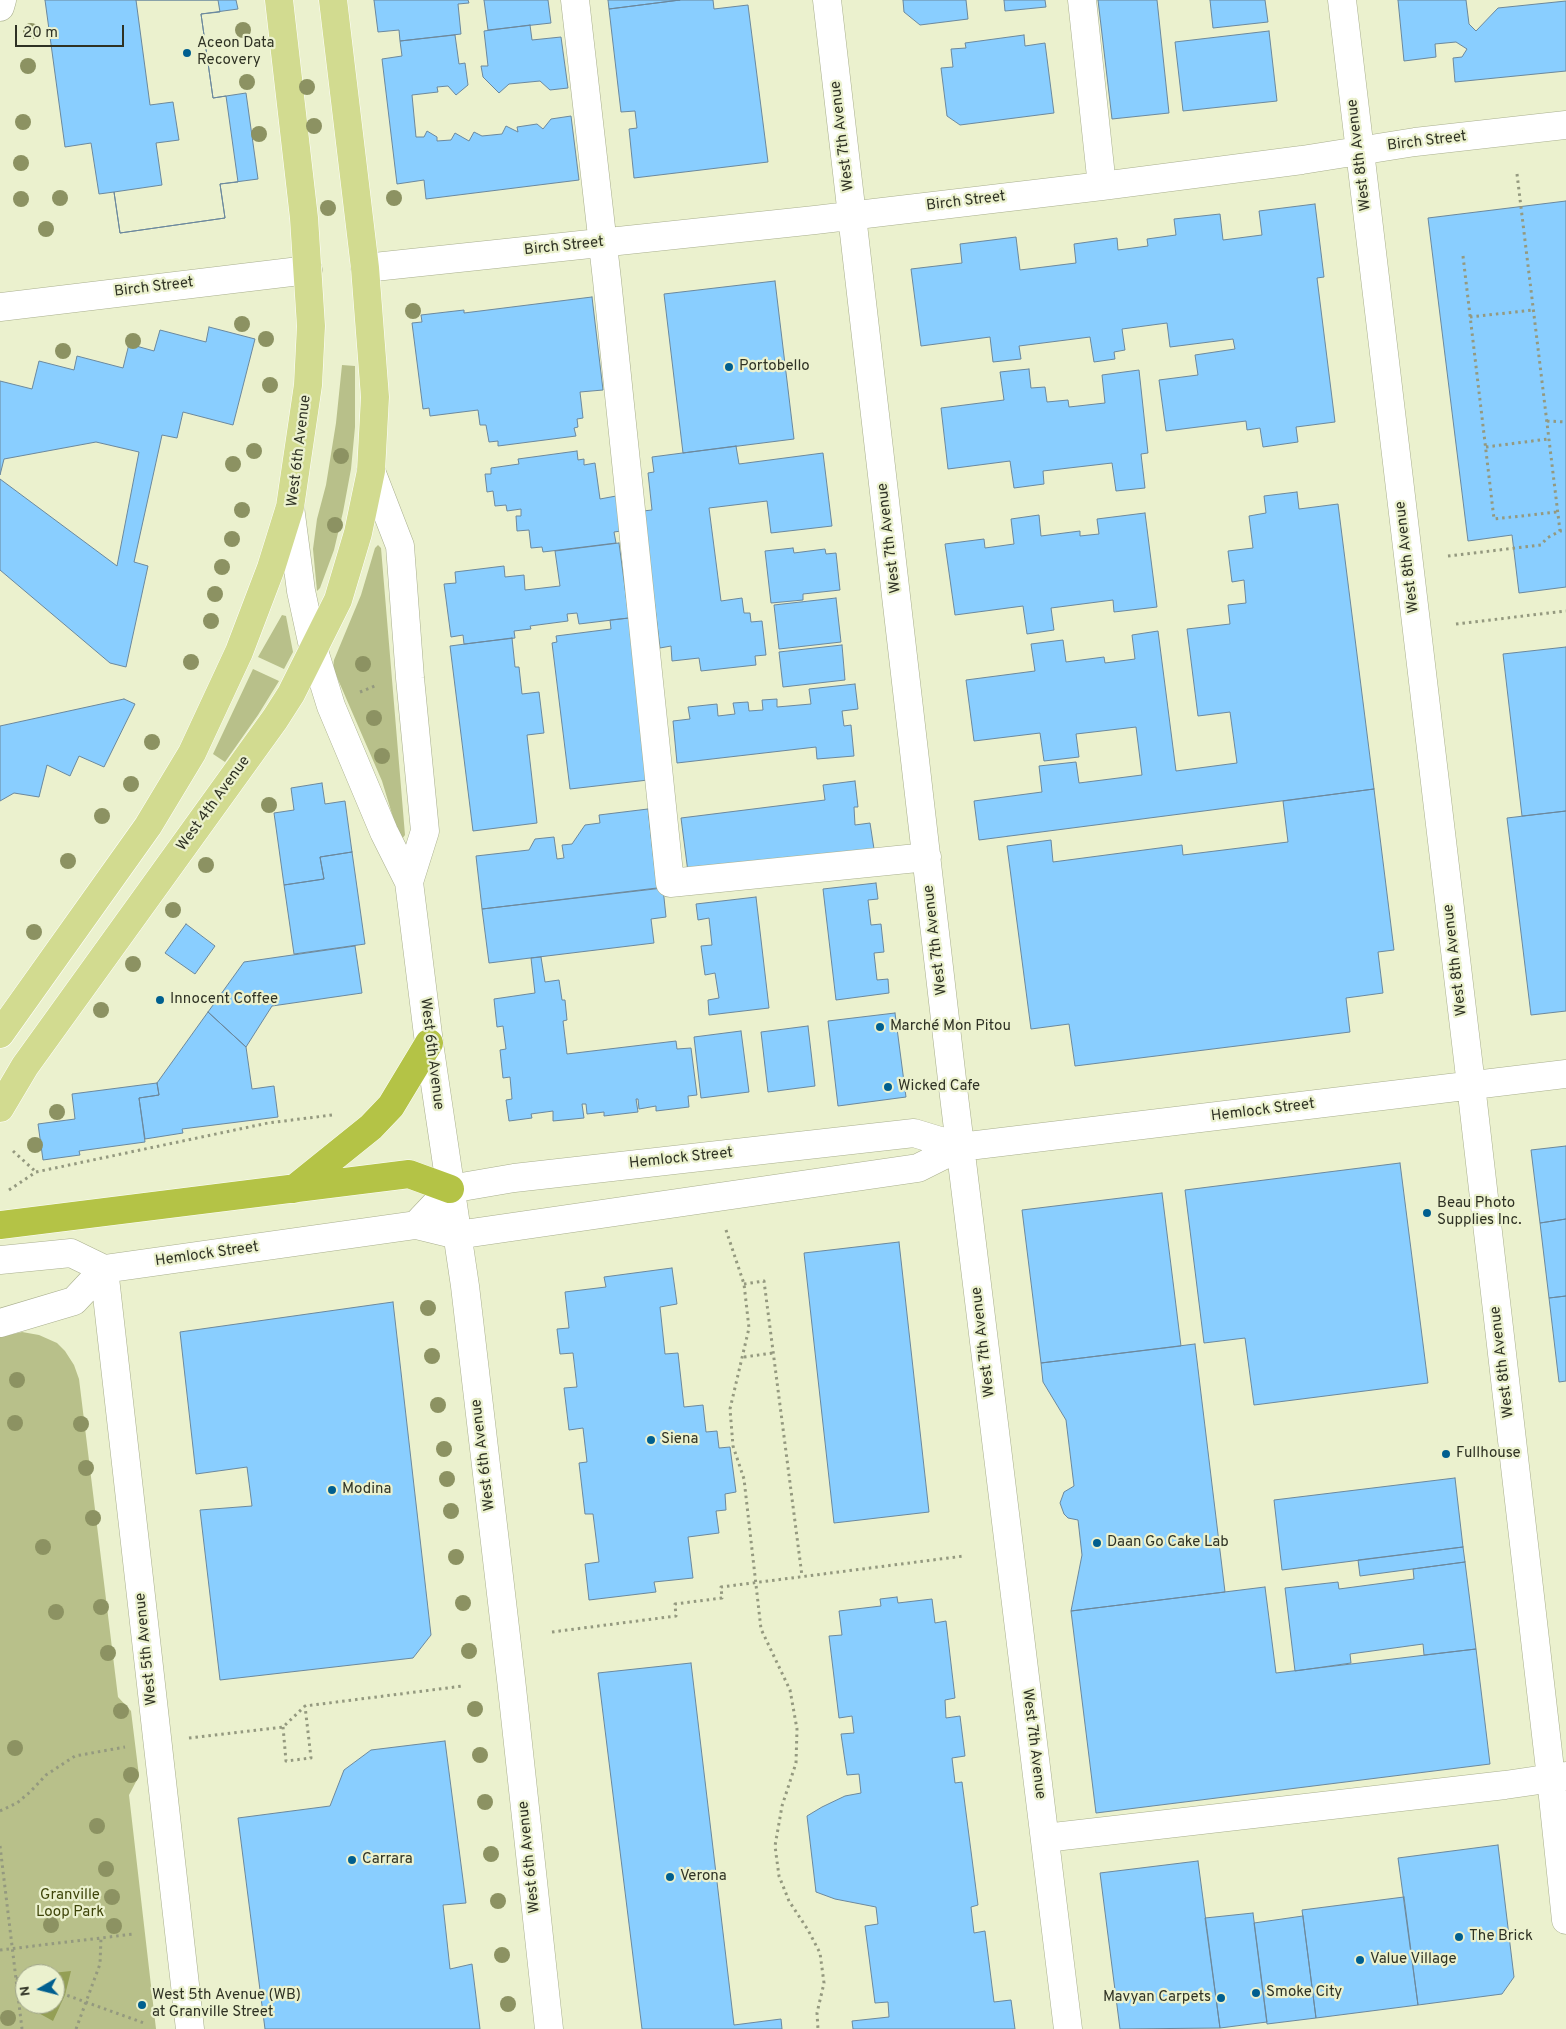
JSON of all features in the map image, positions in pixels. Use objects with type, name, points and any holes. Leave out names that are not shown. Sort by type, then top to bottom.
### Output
[{"type":"highway","points":[[284,1190],[371,1127],[391,1106],[429,1043]]},
{"type":"highway","points":[[0,1225],[409,1174],[450,1189]]},
{"type":"main road","name":"West 6th Avenue","points":[[279,0],[304,218],[311,326],[308,385],[290,507]]},
{"type":"main road","name":"West 6th Avenue","points":[[333,0],[365,268],[376,397],[371,471]]},
{"type":"main road","name":"West 4th Avenue","points":[[0,1108],[25,1066],[292,694],[338,600],[358,533],[371,471]]},
{"type":"main road","points":[[0,1034],[148,826],[192,753],[239,652],[271,568],[290,507]]},
{"type":"street","points":[[0,8],[2,0]]},
{"type":"street","points":[[575,0],[603,243],[670,884],[927,857]]},
{"type":"street","name":"West 7th Avenue","points":[[827,0],[960,1147],[1068,2029]]},
{"type":"street","points":[[1082,0],[1102,186]]},
{"type":"street","name":"West 8th Avenue","points":[[1342,0],[1471,1085],[1559,1777],[1566,1920]]},
{"type":"street","name":"Birch Street","points":[[365,268],[1102,186],[1415,142],[1566,125]]},
{"type":"street","name":"Birch Street","points":[[0,307],[308,270]]},
{"type":"street","name":"West 6th Avenue","points":[[371,471],[400,546],[426,831],[409,882]]},
{"type":"street","name":"West 6th Avenue","points":[[290,507],[301,591],[314,651],[331,706],[384,832],[409,882],[429,1043],[465,1286],[510,1669],[549,2029]]},
{"type":"street","name":"Hemlock Street","points":[[104,1269],[416,1225],[457,1235],[918,1168],[960,1147],[1566,1074]]},
{"type":"street","name":"Hemlock Street","points":[[450,1189],[523,1177],[914,1133],[960,1147]]},
{"type":"street","points":[[416,1225],[450,1189]]},
{"type":"street","points":[[0,1260],[71,1254],[104,1269],[74,1301],[0,1323]]},
{"type":"street","name":"West 5th Avenue","points":[[104,1269],[190,2029]]},
{"type":"street","points":[[1045,1838],[1559,1777]]},
{"type":"path","points":[[1517,174],[1560,532]]},
{"type":"path","points":[[1463,256],[1494,519],[1558,512]]},
{"type":"path","points":[[1470,317],[1533,310]]},
{"type":"path","points":[[1547,421],[1566,422]]},
{"type":"path","points":[[1486,447],[1548,439]]},
{"type":"path","points":[[1448,556],[1541,545],[1547,538],[1566,531]]},
{"type":"path","points":[[1456,624],[1566,611]]},
{"type":"path","points":[[355,694],[382,683]]},
{"type":"path","points":[[7,1191],[36,1172],[268,1123],[338,1115]]},
{"type":"path","points":[[13,1151],[36,1172]]},
{"type":"path","points":[[726,1230],[744,1284],[749,1328],[744,1356],[730,1409],[733,1446],[744,1479],[761,1629],[790,1690],[797,1729],[796,1764],[782,1806],[776,1846],[778,1876],[789,1901],[820,1953],[824,1983],[817,2013],[818,2029]]},
{"type":"path","points":[[744,1284],[764,1281],[802,1576]]},
{"type":"path","points":[[744,1356],[773,1353]]},
{"type":"path","points":[[552,1632],[676,1616],[675,1604],[722,1598],[721,1587],[964,1556]]},
{"type":"path","points":[[185,1739],[283,1727],[305,1706],[463,1686]]},
{"type":"path","points":[[283,1727],[286,1761],[311,1758],[305,1706]]},
{"type":"path","points":[[0,1811],[17,1803],[46,1775],[75,1756],[128,1746]]},
{"type":"path","points":[[0,1846],[15,1971]]},
{"type":"path","points":[[0,1950],[134,1934]]},
{"type":"path","points":[[76,2029],[100,1964],[101,1938]]},
{"type":"path","points":[[65,1995],[144,2023]]},
{"type":"path","points":[[20,2014],[22,2029]]},
{"type":"green space","points":[[342,365],[355,366],[355,427],[351,469],[334,550],[320,588],[317,591],[313,549],[336,423]]},
{"type":"green space","points":[[378,545],[381,548],[405,835],[402,839],[399,837],[382,781],[333,668],[334,660],[361,595],[375,548]]},
{"type":"green space","points":[[282,615],[286,616],[293,652],[284,669],[258,657]]},
{"type":"green space","points":[[253,669],[279,681],[225,762],[213,754]]},
{"type":"green space","name":"Granville Loop Park","points":[[22,1332],[39,1335],[57,1343],[74,1365],[79,1379],[118,1697],[131,1711],[139,1776],[129,1795],[156,2029],[0,2029],[0,1337]]},
{"type":"shaded area","points":[[71,1971],[65,1995],[65,1972]]},
{"type":"shaded area","points":[[40,2014],[56,2014],[53,2021]]},
{"type":"building","points":[[45,0],[236,0],[238,9],[201,14],[213,98],[246,93],[258,179],[220,184],[225,218],[120,233],[114,192],[99,194],[91,143],[65,147]]},
{"type":"building","points":[[136,0],[218,0],[220,12],[201,14],[213,98],[226,96],[238,182],[220,184],[225,218],[120,233],[114,192],[162,185],[156,143],[179,140],[173,102],[150,105]]},
{"type":"building","points":[[374,0],[468,0],[469,3],[458,4],[461,34],[400,41],[399,30],[378,32]]},
{"type":"building","points":[[484,0],[548,0],[551,23],[488,30]]},
{"type":"building","points":[[608,0],[680,0],[609,9]]},
{"type":"building","points":[[680,0],[713,0],[714,9],[748,5],[768,162],[634,178],[629,129],[637,128],[635,111],[621,112],[609,9]]},
{"type":"building","points":[[903,0],[966,0],[968,19],[920,25],[904,12]]},
{"type":"building","points":[[1004,0],[1045,0],[1046,7],[1005,11]]},
{"type":"building","points":[[1098,0],[1157,0],[1169,113],[1112,119]]},
{"type":"building","points":[[1210,0],[1265,0],[1268,22],[1213,28]]},
{"type":"building","points":[[1398,0],[1466,0],[1469,24],[1476,31],[1498,8],[1566,1],[1566,71],[1455,82],[1453,58],[1462,57],[1467,49],[1456,42],[1435,44],[1436,57],[1404,61]]},
{"type":"building","points":[[530,25],[532,40],[561,37],[568,88],[550,90],[540,81],[509,84],[499,93],[483,77],[481,66],[488,66],[484,31]]},
{"type":"building","points":[[1269,31],[1277,101],[1183,111],[1175,42]]},
{"type":"building","points":[[455,35],[459,64],[465,63],[468,85],[456,95],[448,86],[437,87],[438,92],[412,95],[416,137],[424,137],[427,131],[437,137],[437,141],[451,140],[455,133],[469,141],[474,132],[482,136],[502,134],[506,126],[518,132],[517,127],[537,124],[543,129],[551,119],[571,116],[579,180],[426,199],[424,180],[397,184],[382,59],[402,56],[400,41]]},
{"type":"building","points":[[1024,35],[1025,46],[1045,43],[1054,113],[960,125],[947,116],[941,68],[953,67],[951,49],[966,48],[965,43]]},
{"type":"building","points":[[1566,201],[1566,587],[1519,593],[1512,535],[1468,541],[1428,218]]},
{"type":"building","points":[[1315,204],[1324,277],[1317,278],[1335,422],[1296,427],[1298,442],[1263,447],[1260,428],[1247,430],[1246,421],[1166,431],[1159,380],[1198,375],[1195,355],[1235,349],[1233,339],[1170,347],[1167,323],[1122,329],[1125,350],[1114,352],[1115,359],[1094,362],[1090,337],[1019,346],[1021,359],[993,362],[990,337],[921,346],[911,269],[962,263],[960,244],[1016,237],[1020,270],[1076,263],[1074,244],[1117,238],[1118,250],[1148,246],[1147,239],[1176,235],[1174,219],[1220,214],[1223,240],[1262,235],[1259,211]]},
{"type":"building","name":"Portobello","points":[[775,281],[794,439],[683,453],[664,294]]},
{"type":"building","points":[[592,297],[603,390],[580,392],[583,418],[577,419],[578,427],[574,428],[576,436],[498,446],[498,441],[489,442],[486,425],[480,425],[478,410],[430,416],[429,408],[423,409],[412,323],[422,322],[421,315],[464,310],[464,313]]},
{"type":"building","points":[[209,327],[255,339],[233,425],[183,412],[177,438],[162,435],[134,562],[148,566],[126,667],[110,663],[0,570],[0,479],[117,566],[139,452],[96,442],[4,459],[0,475],[0,381],[32,389],[39,361],[74,370],[77,356],[123,368],[129,344],[154,351],[160,330],[206,342]]},
{"type":"building","points":[[1029,369],[1031,388],[1045,387],[1047,402],[1068,400],[1069,407],[1105,403],[1102,375],[1139,370],[1148,453],[1141,454],[1145,488],[1116,491],[1112,463],[1043,471],[1044,484],[1014,488],[1010,461],[948,469],[941,408],[1004,400],[1000,372]]},
{"type":"building","points":[[736,446],[739,464],[823,453],[832,526],[771,533],[767,501],[709,508],[721,601],[742,598],[744,613],[750,613],[751,622],[762,621],[766,655],[755,656],[756,665],[701,671],[699,658],[672,661],[671,646],[660,648],[643,511],[652,510],[648,473],[654,472],[652,457]]},
{"type":"building","points":[[577,451],[578,460],[584,459],[584,465],[595,463],[600,499],[616,496],[621,531],[614,532],[616,543],[543,552],[542,547],[531,548],[529,530],[517,531],[516,516],[521,516],[521,509],[507,511],[506,505],[495,506],[493,491],[487,492],[485,474],[491,474],[491,468],[519,464],[518,459]]},
{"type":"building","points":[[1297,492],[1299,509],[1338,504],[1374,789],[979,840],[974,801],[1042,792],[1039,766],[1076,762],[1079,783],[1142,775],[1136,727],[1076,734],[1079,757],[1044,761],[1040,733],[974,741],[966,680],[1035,671],[1031,644],[1063,640],[1066,662],[1104,657],[1105,663],[1135,659],[1132,635],[1158,631],[1176,771],[1237,763],[1230,712],[1198,716],[1187,629],[1230,624],[1228,605],[1246,603],[1244,580],[1232,582],[1228,551],[1253,548],[1249,516],[1266,513],[1264,496]]},
{"type":"building","points":[[1145,513],[1157,607],[1114,612],[1113,600],[1051,608],[1054,630],[1027,634],[1023,606],[955,615],[945,544],[984,539],[985,548],[1014,544],[1011,519],[1039,515],[1041,536],[1080,531],[1080,536],[1099,534],[1097,519]]},
{"type":"building","points":[[619,543],[629,618],[579,624],[577,613],[567,614],[568,621],[530,626],[531,629],[514,631],[515,638],[464,644],[463,635],[451,637],[444,584],[456,583],[455,572],[504,566],[505,577],[524,575],[525,590],[560,586],[555,551]]},
{"type":"building","points":[[793,548],[794,553],[825,549],[826,554],[836,553],[840,590],[803,594],[803,600],[771,603],[765,551]]},
{"type":"building","points":[[836,598],[841,642],[779,649],[774,605]]},
{"type":"building","points":[[629,618],[648,780],[570,789],[552,643],[557,642],[556,636],[611,629],[610,620]]},
{"type":"building","points":[[512,638],[515,667],[519,667],[522,694],[539,692],[544,733],[527,735],[537,823],[473,831],[450,646]]},
{"type":"building","points":[[842,645],[845,680],[783,687],[779,652]]},
{"type":"building","points":[[1566,647],[1566,811],[1522,816],[1503,654]]},
{"type":"building","points":[[855,684],[858,709],[842,711],[844,726],[851,725],[854,756],[817,759],[816,747],[677,763],[673,721],[690,719],[688,707],[717,704],[718,716],[735,714],[733,703],[748,702],[749,711],[763,710],[762,700],[777,699],[777,707],[811,704],[809,689]]},
{"type":"building","points":[[124,699],[135,704],[104,767],[79,756],[70,776],[47,765],[39,797],[14,793],[0,801],[0,726]]},
{"type":"building","points":[[855,781],[858,807],[854,807],[855,825],[870,823],[874,849],[688,872],[681,818],[825,800],[823,785]]},
{"type":"building","points":[[322,783],[325,804],[345,801],[352,852],[320,857],[324,879],[284,885],[274,813],[294,810],[291,788]]},
{"type":"building","points":[[1374,789],[1394,950],[1378,952],[1383,993],[1346,998],[1350,1032],[1075,1066],[1069,1024],[1031,1029],[1007,846],[1051,840],[1053,862],[1182,845],[1183,855],[1288,842],[1283,801]]},
{"type":"building","points":[[648,809],[657,888],[482,909],[476,856],[529,850],[535,839],[554,837],[557,859],[564,858],[562,845],[572,844],[585,825],[600,823],[599,815]]},
{"type":"building","points":[[1566,811],[1566,1011],[1531,1015],[1507,818]]},
{"type":"building","points":[[352,852],[365,944],[294,954],[284,885],[324,879],[320,857]]},
{"type":"building","points":[[876,883],[878,899],[868,900],[871,925],[881,924],[884,952],[874,953],[877,980],[888,979],[889,993],[836,1000],[823,889]]},
{"type":"building","points":[[663,888],[666,917],[651,919],[654,943],[489,963],[482,909]]},
{"type":"building","points":[[756,897],[769,1008],[709,1015],[708,1000],[719,998],[715,973],[705,975],[701,946],[712,945],[709,918],[698,920],[696,904]]},
{"type":"building","points":[[186,924],[215,946],[195,974],[165,953]]},
{"type":"building","points":[[355,946],[362,993],[272,1006],[246,1047],[208,1012],[244,962]]},
{"type":"building","points":[[541,957],[545,982],[559,980],[562,1000],[565,1000],[567,1020],[563,1021],[567,1054],[676,1041],[677,1049],[691,1048],[697,1095],[688,1096],[689,1107],[656,1111],[656,1106],[639,1109],[638,1099],[636,1099],[638,1112],[604,1116],[604,1112],[587,1114],[586,1104],[582,1104],[584,1118],[553,1121],[553,1111],[531,1114],[532,1118],[509,1121],[506,1100],[512,1099],[510,1077],[503,1078],[500,1050],[506,1049],[503,1026],[497,1027],[494,999],[535,993],[531,958]]},
{"type":"building","points":[[208,1012],[246,1047],[252,1089],[274,1086],[278,1117],[182,1129],[183,1133],[145,1139],[139,1098],[159,1095],[157,1083]]},
{"type":"building","points":[[895,1013],[906,1097],[838,1106],[828,1021]]},
{"type":"building","points":[[808,1026],[815,1086],[768,1092],[761,1032]]},
{"type":"building","points":[[741,1031],[749,1092],[701,1098],[694,1037]]},
{"type":"building","points":[[157,1083],[159,1095],[139,1098],[145,1142],[79,1151],[80,1155],[43,1160],[38,1124],[75,1119],[72,1094]]},
{"type":"building","points":[[1566,1146],[1566,1219],[1540,1223],[1531,1150]]},
{"type":"building","points":[[1400,1163],[1428,1383],[1254,1405],[1245,1338],[1204,1343],[1185,1190]]},
{"type":"building","points":[[1162,1193],[1181,1346],[1041,1363],[1022,1210]]},
{"type":"building","points":[[1566,1219],[1566,1296],[1549,1298],[1540,1223]]},
{"type":"building","points":[[899,1242],[929,1512],[834,1523],[804,1253]]},
{"type":"building","name":"Siena","points":[[672,1268],[677,1304],[660,1307],[665,1354],[678,1353],[684,1407],[703,1405],[706,1432],[717,1431],[719,1448],[730,1447],[736,1492],[725,1494],[726,1510],[716,1511],[719,1533],[688,1537],[693,1578],[654,1582],[656,1592],[589,1600],[585,1564],[599,1562],[593,1514],[585,1514],[579,1463],[587,1462],[583,1428],[569,1430],[564,1388],[577,1387],[573,1353],[560,1354],[557,1329],[569,1328],[565,1292],[606,1287],[604,1277]]},
{"type":"building","points":[[1566,1296],[1566,1381],[1559,1382],[1549,1298]]},
{"type":"building","name":"Modina","points":[[393,1302],[431,1635],[413,1658],[220,1680],[200,1510],[252,1506],[247,1467],[196,1474],[180,1332]]},
{"type":"building","points":[[1195,1344],[1225,1592],[1071,1611],[1082,1555],[1078,1520],[1068,1518],[1064,1514],[1060,1503],[1064,1492],[1074,1486],[1066,1420],[1043,1382],[1041,1363]]},
{"type":"building","points":[[1455,1478],[1463,1547],[1282,1570],[1274,1500]]},
{"type":"building","points":[[1463,1547],[1465,1562],[1360,1576],[1358,1560]]},
{"type":"building","points":[[1465,1562],[1476,1649],[1424,1655],[1423,1644],[1350,1654],[1351,1663],[1295,1671],[1285,1588],[1338,1582],[1339,1589],[1414,1579],[1413,1569]]},
{"type":"building","points":[[1265,1587],[1276,1673],[1476,1649],[1490,1764],[1096,1813],[1071,1611]]},
{"type":"building","points":[[897,1597],[898,1603],[932,1599],[935,1623],[946,1621],[955,1698],[945,1700],[946,1718],[960,1716],[965,1756],[952,1758],[955,1783],[962,1782],[978,1905],[971,1907],[974,1933],[985,1931],[994,2002],[1011,2000],[1015,2029],[853,2029],[852,2021],[889,2017],[888,2002],[875,2003],[865,1926],[878,1924],[876,1907],[835,1899],[816,1892],[807,1816],[845,1796],[861,1793],[859,1774],[847,1775],[841,1734],[854,1733],[852,1716],[839,1718],[829,1636],[842,1635],[839,1611],[881,1606],[880,1599]]},
{"type":"building","name":"Verona","points":[[691,1663],[734,2025],[781,2019],[782,2029],[642,2029],[598,1673]]},
{"type":"building","name":"Carrara","points":[[445,1741],[466,1903],[443,1905],[450,1969],[472,1964],[480,2029],[265,2029],[238,1818],[330,1806],[344,1770],[371,1750]]},
{"type":"building","name":"The Brick","points":[[1498,1845],[1514,1977],[1502,1994],[1418,2005],[1398,1858]]},
{"type":"building","points":[[1198,1861],[1220,2028],[1120,2029],[1100,1873]]},
{"type":"building","name":"Value Village","points":[[1404,1897],[1418,2005],[1316,2018],[1302,1910]]},
{"type":"building","points":[[1253,1913],[1267,2022],[1220,2028],[1205,1918]]},
{"type":"building","points":[[1303,1916],[1316,2018],[1267,2024],[1254,1923]]},
{"type":"place","name":"Aceon Data Recovery","points":[[187,53]]},
{"type":"place","name":"Portobello","points":[[729,367]]},
{"type":"place","name":"Innocent Coffee","points":[[160,1000]]},
{"type":"place","name":"Marché Mon Pitou","points":[[880,1027]]},
{"type":"place","name":"Wicked Cafe","points":[[888,1087]]},
{"type":"place","name":"Beau Photo Supplies Inc.","points":[[1427,1213]]},
{"type":"place","name":"Siena","points":[[651,1440]]},
{"type":"place","name":"Fullhouse","points":[[1446,1454]]},
{"type":"place","name":"Modina","points":[[332,1490]]},
{"type":"place","name":"Daan Go Cake Lab","points":[[1097,1543]]},
{"type":"place","name":"Carrara","points":[[352,1860]]},
{"type":"place","name":"Verona","points":[[670,1877]]},
{"type":"place","name":"The Brick","points":[[1459,1937]]},
{"type":"place","name":"Value Village","points":[[1360,1960]]},
{"type":"place","name":"Smoke City","points":[[1256,1993]]},
{"type":"place","name":"Mavyan Carpets","points":[[1221,1998]]},
{"type":"place","name":"West 5th Avenue (WB) at Granville Street","points":[[142,2005]]}]
